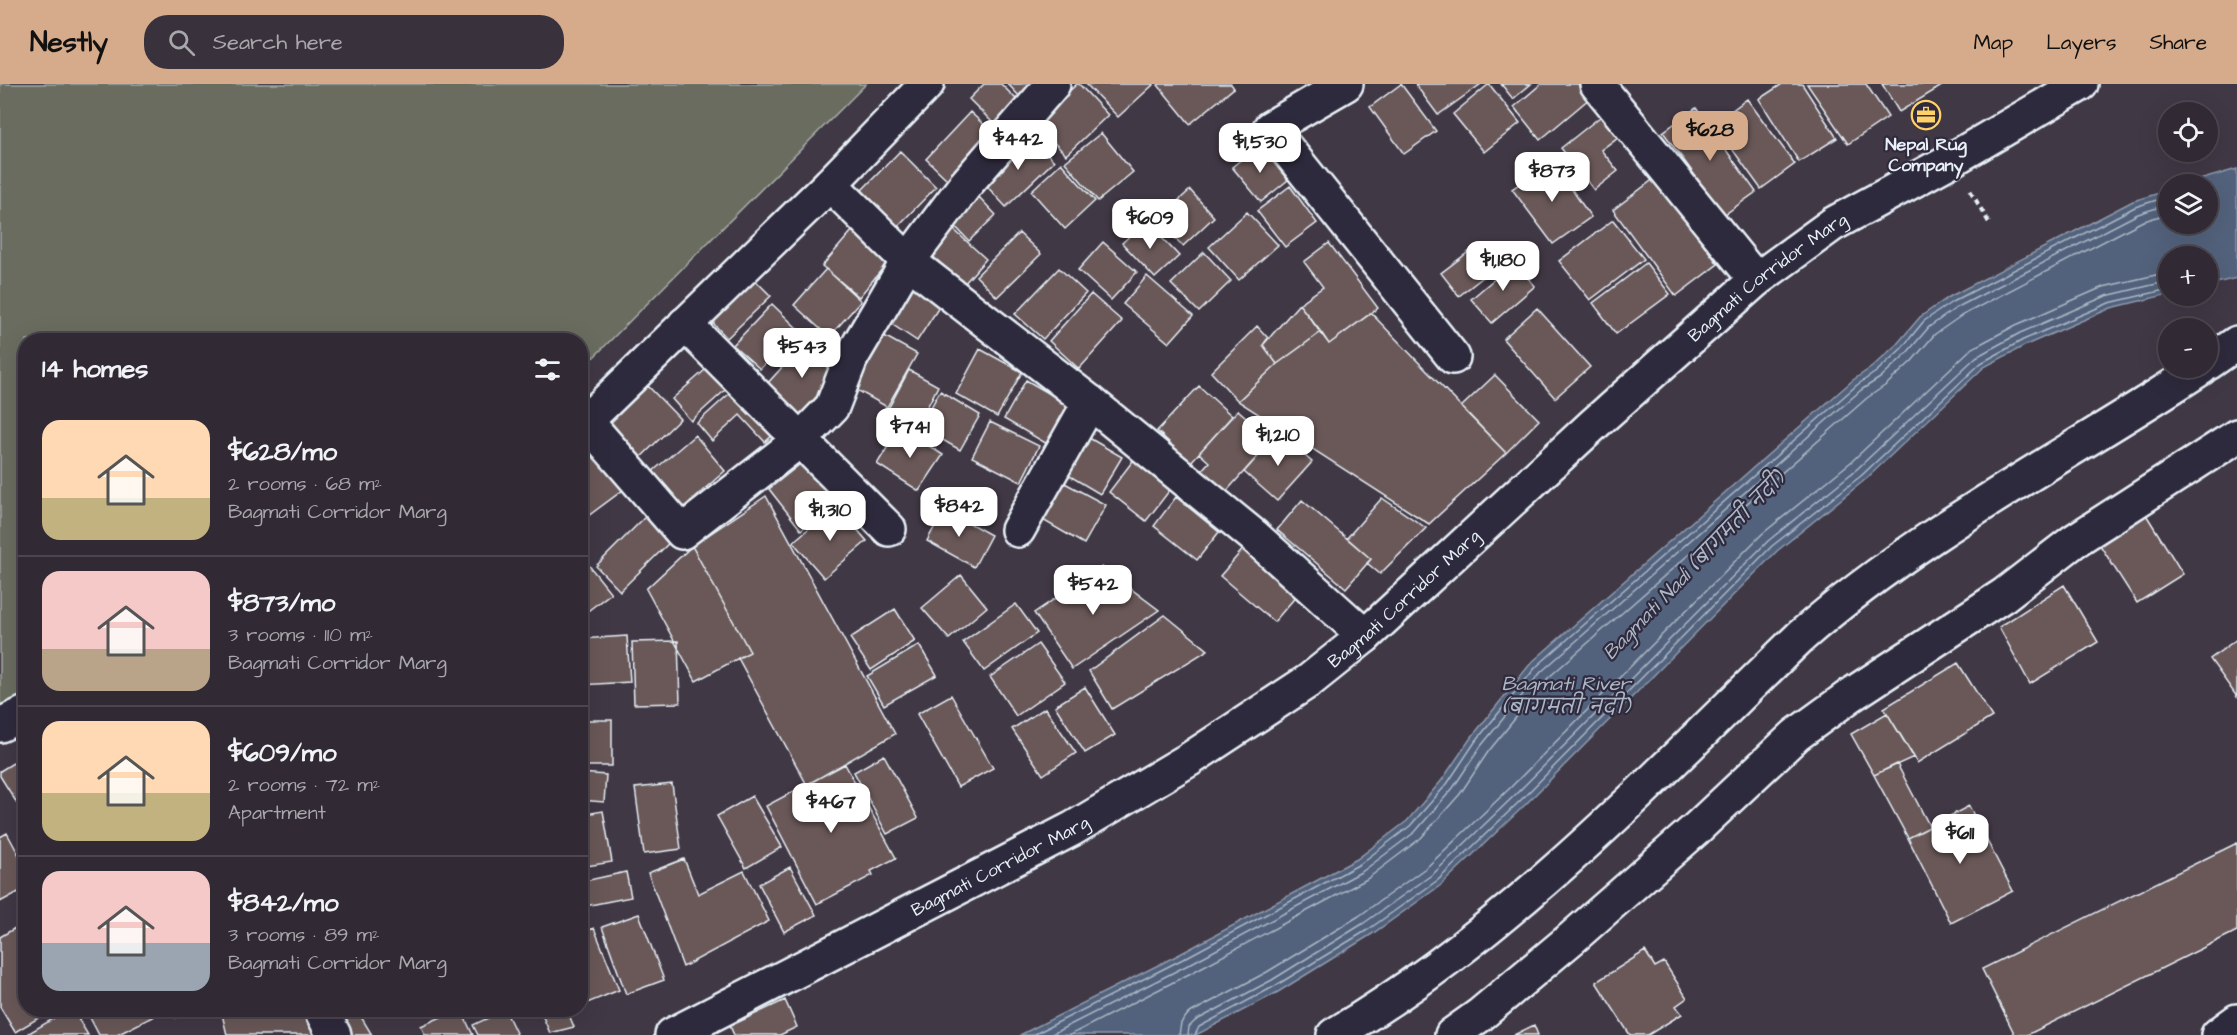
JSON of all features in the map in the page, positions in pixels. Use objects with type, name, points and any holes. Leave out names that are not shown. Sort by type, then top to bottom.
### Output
[{"type":"street","points":[[588,417],[830,184],[927,84]]},
{"type":"street","points":[[588,428],[682,532],[800,440],[832,407],[851,358],[908,261],[966,184],[1053,84]]},
{"type":"street","points":[[1346,84],[1270,128],[1453,357]]},
{"type":"street","points":[[1598,84],[1756,280]]},
{"type":"street","name":"Bagmati Corridor Marg","points":[[672,1035],[1072,829],[1190,759],[1310,680],[1365,636],[1594,424],[1756,280],[1833,224],[1953,159],[2081,84]]},
{"type":"street","points":[[830,184],[908,261],[1090,402],[1254,536],[1365,636]]},
{"type":"street","points":[[685,324],[889,530]]},
{"type":"street","points":[[2218,356],[2237,343]]},
{"type":"street","points":[[1334,1035],[1405,988],[1536,888],[1831,610],[1942,531],[2185,378]]},
{"type":"street","points":[[1018,530],[1090,402]]},
{"type":"street","points":[[1452,1035],[1480,1015],[1572,938],[1696,829],[1796,735],[1851,695],[2004,595],[2074,541],[2237,436]]},
{"type":"street","points":[[0,725],[18,717]]},
{"type":"street","points":[[325,1017],[334,1035]]},
{"type":"street","points":[[2218,1035],[2237,1021]]},
{"type":"green space","points":[[0,84],[866,84],[588,363],[588,333],[18,333],[18,701],[0,708]]},
{"type":"water","name":"Bagmati River (बागमती नदी)","points":[[2237,169],[2237,278],[2218,283],[2218,246],[2158,246],[2158,297],[2111,308],[2026,345],[1984,367],[1866,479],[1777,551],[1525,805],[1441,885],[1372,934],[1278,992],[1196,1035],[1020,1035],[1180,954],[1357,859],[1407,821],[1442,780],[1470,739],[1531,663],[1853,380],[1872,367],[1897,344],[1920,317],[1949,297],[2133,201],[2158,193],[2158,234],[2218,234],[2218,175]]},
{"type":"building","points":[[984,84],[1001,84],[1018,101],[995,125],[969,99]]},
{"type":"building","points":[[1008,84],[1035,84],[1020,97]]},
{"type":"building","points":[[1077,84],[1108,115],[1066,155],[1035,123]]},
{"type":"building","points":[[1086,84],[1154,84],[1118,117]]},
{"type":"building","points":[[1231,84],[1234,88],[1190,124],[1158,85]]},
{"type":"building","points":[[1401,84],[1436,131],[1404,154],[1370,107]]},
{"type":"building","points":[[1415,84],[1481,84],[1438,115]]},
{"type":"building","points":[[1489,84],[1520,123],[1484,152],[1453,114]]},
{"type":"building","points":[[1501,84],[1531,84],[1513,99]]},
{"type":"building","points":[[1541,84],[1578,84],[1590,98],[1540,140],[1514,107]]},
{"type":"building","points":[[1782,84],[1802,84],[1837,138],[1799,162],[1759,99]]},
{"type":"building","points":[[1807,84],[1866,84],[1888,117],[1848,144]]},
{"type":"building","points":[[1882,84],[1945,84],[1899,112]]},
{"type":"building","points":[[1747,99],[1795,164],[1761,189],[1714,124]]},
{"type":"building","points":[[1696,108],[1756,192],[1724,215],[1663,132]]},
{"type":"building","points":[[1610,109],[1626,131],[1601,150],[1618,171],[1594,190],[1561,148]]},
{"type":"building","points":[[970,112],[994,134],[949,181],[926,159]]},
{"type":"building","points":[[1101,133],[1133,172],[1098,201],[1065,162]]},
{"type":"building","points":[[1031,136],[1054,161],[1006,207],[982,181]]},
{"type":"building","points":[[1259,145],[1288,180],[1261,202],[1232,167]]},
{"type":"building","points":[[900,151],[936,187],[897,227],[861,191]]},
{"type":"building","points":[[1552,161],[1591,217],[1553,244],[1512,189]]},
{"type":"building","points":[[1061,163],[1095,201],[1065,229],[1031,191]]},
{"type":"building","points":[[1655,178],[1718,264],[1676,296],[1613,210]]},
{"type":"building","points":[[1290,186],[1317,223],[1285,247],[1257,211]]},
{"type":"building","points":[[1190,190],[1214,217],[1183,246],[1157,220]]},
{"type":"building","points":[[979,197],[996,215],[969,241],[952,223]]},
{"type":"building","points":[[1247,212],[1278,245],[1239,280],[1209,247]]},
{"type":"building","points":[[1613,220],[1644,259],[1590,300],[1559,261]]},
{"type":"building","points":[[1146,221],[1179,256],[1155,278],[1122,243]]},
{"type":"building","points":[[952,228],[986,259],[964,284],[929,253]]},
{"type":"building","points":[[852,231],[888,262],[859,297],[822,266]]},
{"type":"building","points":[[1019,233],[1041,254],[997,297],[976,276]]},
{"type":"building","points":[[1103,242],[1137,272],[1111,300],[1078,270]]},
{"type":"building","points":[[1329,243],[1378,308],[1329,344],[1299,304],[1323,287],[1304,262]]},
{"type":"building","points":[[1475,247],[1492,270],[1459,296],[1441,273]]},
{"type":"building","points":[[1204,252],[1231,281],[1199,312],[1171,284]]},
{"type":"building","points":[[1514,262],[1535,286],[1492,323],[1471,299]]},
{"type":"building","points":[[1646,263],[1670,294],[1616,334],[1593,303]]},
{"type":"building","points":[[1059,268],[1086,293],[1043,339],[1015,314]]},
{"type":"building","points":[[826,269],[861,301],[829,337],[794,305]]},
{"type":"building","points":[[904,275],[943,301],[917,341],[878,315]]},
{"type":"building","points":[[1147,276],[1193,316],[1169,343],[1123,304]]},
{"type":"building","points":[[752,277],[771,296],[727,338],[709,319]]},
{"type":"building","points":[[1091,294],[1122,321],[1079,369],[1049,341]]},
{"type":"building","points":[[772,304],[798,329],[760,369],[733,345]]},
{"type":"building","points":[[1299,304],[1321,332],[1277,364],[1263,345]]},
{"type":"building","points":[[1537,308],[1590,367],[1555,398],[1503,339]]},
{"type":"building","points":[[1371,313],[1506,453],[1429,524],[1238,401],[1277,364],[1321,332],[1329,344]]},
{"type":"building","points":[[1257,326],[1268,338],[1263,345],[1277,364],[1238,401],[1211,372]]},
{"type":"building","points":[[877,332],[917,354],[887,407],[848,385]]},
{"type":"building","points":[[805,342],[838,373],[799,416],[766,385]]},
{"type":"building","points":[[980,349],[1022,372],[997,417],[956,394]]},
{"type":"building","points":[[713,363],[732,384],[691,421],[672,399]]},
{"type":"building","points":[[909,370],[938,386],[917,427],[887,411]]},
{"type":"building","points":[[1495,375],[1539,420],[1506,453],[1461,407]]},
{"type":"building","points":[[1026,380],[1071,406],[1049,445],[1004,419]]},
{"type":"building","points":[[740,384],[781,428],[765,442],[740,415],[712,441],[697,423]]},
{"type":"building","points":[[648,386],[680,419],[636,462],[604,428]]},
{"type":"building","points":[[1199,386],[1232,416],[1183,471],[1163,452],[1171,444],[1157,431]]},
{"type":"building","points":[[940,391],[980,415],[960,450],[920,427]]},
{"type":"building","points":[[1238,410],[1272,440],[1225,493],[1201,471],[1209,462],[1199,453]]},
{"type":"building","points":[[990,422],[1039,446],[1021,482],[972,457]]},
{"type":"building","points":[[900,427],[943,455],[919,491],[877,464]]},
{"type":"building","points":[[1279,433],[1312,462],[1277,501],[1244,472]]},
{"type":"building","points":[[695,435],[725,471],[684,507],[653,471]]},
{"type":"building","points":[[1084,435],[1122,457],[1100,494],[1063,472]]},
{"type":"building","points":[[591,439],[627,487],[588,516],[588,441]]},
{"type":"building","points":[[1135,458],[1173,486],[1146,521],[1109,492]]},
{"type":"building","points":[[804,461],[836,502],[801,530],[769,489]]},
{"type":"building","points":[[1061,481],[1106,505],[1084,544],[1041,519]]},
{"type":"building","points":[[766,496],[895,734],[807,785],[738,658],[750,652],[692,546]]},
{"type":"building","points":[[1176,497],[1219,532],[1197,560],[1154,526]]},
{"type":"building","points":[[1382,498],[1426,528],[1380,574],[1367,563],[1371,559],[1347,538]]},
{"type":"building","points":[[1302,500],[1371,559],[1346,588],[1277,530]]},
{"type":"building","points":[[836,505],[867,541],[824,578],[793,542]]},
{"type":"building","points":[[944,509],[991,535],[974,567],[927,541]]},
{"type":"building","points":[[2145,513],[2183,574],[2137,603],[2098,542]]},
{"type":"building","points":[[646,516],[671,541],[620,591],[596,566]]},
{"type":"building","points":[[692,546],[750,652],[696,681],[646,589]]},
{"type":"building","points":[[1245,547],[1299,593],[1274,622],[1220,576]]},
{"type":"building","points":[[588,564],[611,593],[588,611]]},
{"type":"building","points":[[1102,567],[1159,610],[1072,669],[1034,613]]},
{"type":"building","points":[[961,575],[987,607],[949,639],[922,608]]},
{"type":"building","points":[[2064,585],[2098,642],[2030,684],[1999,627]]},
{"type":"building","points":[[1016,604],[1037,633],[984,671],[963,642]]},
{"type":"building","points":[[895,609],[915,641],[871,670],[850,638]]},
{"type":"building","points":[[1165,615],[1208,650],[1112,709],[1089,671]]},
{"type":"building","points":[[627,636],[630,682],[588,685],[588,638]]},
{"type":"building","points":[[2237,639],[2237,697],[2210,659]]},
{"type":"building","points":[[678,641],[680,703],[634,704],[632,642]]},
{"type":"building","points":[[1038,644],[1065,682],[1016,716],[990,677]]},
{"type":"building","points":[[919,645],[937,675],[884,705],[867,676]]},
{"type":"building","points":[[1958,663],[1992,717],[1917,763],[1884,708]]},
{"type":"building","points":[[1085,687],[1115,735],[1085,753],[1055,706]]},
{"type":"building","points":[[951,695],[993,768],[958,787],[917,714]]},
{"type":"building","points":[[1045,708],[1076,753],[1043,775],[1012,729]]},
{"type":"building","points":[[1887,713],[1914,757],[1874,775],[1851,734]]},
{"type":"building","points":[[588,720],[612,720],[612,766],[588,766]]},
{"type":"building","points":[[884,755],[918,818],[887,834],[854,772]]},
{"type":"building","points":[[18,760],[18,805],[0,776],[0,771]]},
{"type":"building","points":[[845,764],[896,858],[871,871],[873,875],[817,904],[766,806]]},
{"type":"building","points":[[1897,764],[1930,827],[1908,838],[1874,775]]},
{"type":"building","points":[[588,774],[606,775],[604,802],[588,801]]},
{"type":"building","points":[[672,784],[681,849],[644,854],[635,788]]},
{"type":"building","points":[[752,796],[782,847],[746,868],[717,816]]},
{"type":"building","points":[[1969,806],[2013,891],[1951,923],[1908,838]]},
{"type":"building","points":[[603,811],[612,862],[588,866],[588,814]]},
{"type":"building","points":[[7,833],[18,853],[18,892],[0,902],[0,837]]},
{"type":"building","points":[[2237,843],[2237,931],[2027,1035],[2015,1035],[1982,969]]},
{"type":"building","points":[[684,859],[698,894],[744,871],[769,921],[683,967],[648,873]]},
{"type":"building","points":[[790,867],[816,915],[784,932],[759,884]]},
{"type":"building","points":[[626,872],[631,897],[588,905],[588,880]]},
{"type":"building","points":[[639,914],[664,980],[626,994],[602,927]]},
{"type":"building","points":[[15,928],[18,933],[18,1017],[40,1017],[15,1032],[0,1007],[0,937]]},
{"type":"building","points":[[594,928],[619,990],[588,1003],[588,931]]},
{"type":"building","points":[[1645,951],[1655,967],[1664,962],[1687,998],[1676,1006],[1682,1014],[1648,1035],[1630,1035],[1596,982]]},
{"type":"building","points":[[785,1000],[797,1027],[780,1035],[734,1035],[730,1026]]},
{"type":"building","points":[[56,1017],[77,1017],[88,1035],[30,1035],[29,1033]]},
{"type":"building","points":[[90,1017],[152,1017],[117,1035],[99,1035]]},
{"type":"building","points":[[223,1017],[318,1017],[327,1035],[227,1035]]},
{"type":"building","points":[[332,1017],[361,1017],[372,1035],[343,1035]]},
{"type":"building","points":[[441,1017],[464,1017],[473,1035],[425,1035],[421,1026]]},
{"type":"building","points":[[490,1017],[508,1017],[517,1035],[478,1035],[473,1025]]},
{"type":"building","points":[[543,1017],[570,1017],[574,1027],[550,1033]]},
{"type":"building","points":[[1534,1025],[1538,1035],[1514,1035]]},
{"type":"place","name":"Nepal Rug Company","points":[[1926,115]]},
{"type":"water label","name":"Bagmati Nadi (बागमती नदी)","points":[[1694,566]]}]
